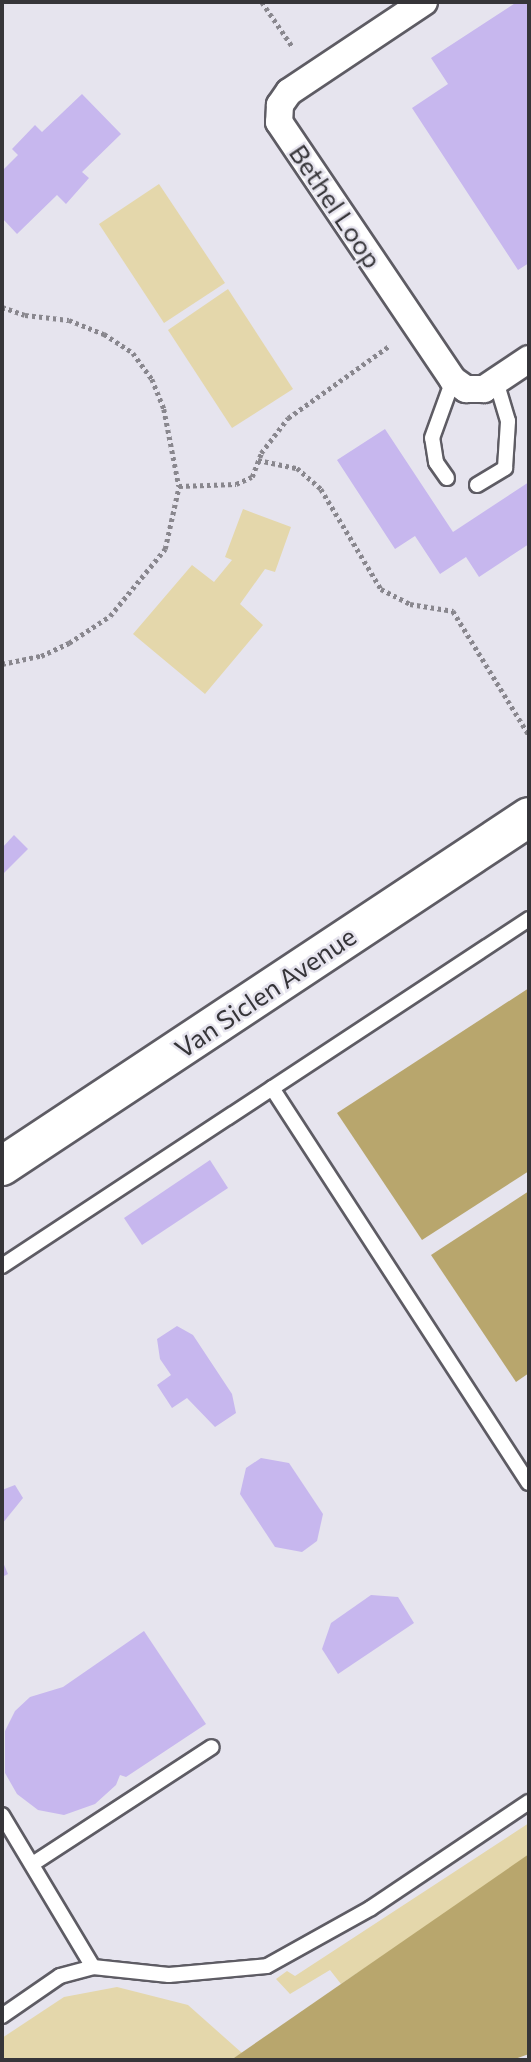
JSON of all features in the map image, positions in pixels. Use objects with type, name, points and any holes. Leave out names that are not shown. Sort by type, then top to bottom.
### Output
[{"type":"street","name":"Bethel Loop","points":[[424,2],[289,92],[280,105],[279,122],[453,380]]},
{"type":"street","points":[[453,380],[466,389],[484,389],[529,359]]},
{"type":"street","name":"Van Siclen Avenue","points":[[2,1167],[529,817]]},
{"type":"lane","points":[[446,478],[436,463],[432,438],[453,380]]},
{"type":"lane","points":[[477,485],[505,468],[508,421],[496,381]]},
{"type":"lane","points":[[2,1266],[529,919]]},
{"type":"lane","points":[[272,1088],[529,1483]]},
{"type":"lane","points":[[34,1863],[212,1747]]},
{"type":"lane","points":[[2,2016],[60,1976],[93,1967],[180,1975],[267,1966],[371,1908],[529,1802]]},
{"type":"lane","points":[[2,1815],[34,1863],[93,1967]]},
{"type":"path","points":[[54,2],[61,2]]},
{"type":"path","points":[[262,2],[292,46]]},
{"type":"path","points":[[2,307],[25,315],[69,320],[104,334],[133,353],[152,379],[164,409],[179,486],[165,550],[110,616],[60,647],[2,664]]},
{"type":"path","points":[[179,486],[236,484],[252,477],[258,460],[288,418],[389,346]]},
{"type":"path","points":[[258,460],[296,468],[321,489],[381,589],[410,604],[453,611],[529,735]]},
{"type":"shaded area","points":[[159,184],[225,283],[164,323],[99,224]]},
{"type":"shaded area","points":[[228,289],[293,389],[232,428],[168,330]]},
{"type":"shaded area","points":[[243,509],[291,527],[275,572],[265,569],[240,604],[263,625],[205,694],[133,634],[192,565],[214,582],[232,560],[225,557]]},
{"type":"shaded area","points":[[529,988],[529,1171],[422,1240],[337,1113]]},
{"type":"shaded area","points":[[529,1191],[529,1373],[516,1382],[431,1255]]},
{"type":"shaded area","points":[[529,1823],[529,1858],[341,1984],[330,1970],[290,1994],[276,1979],[287,1971],[295,1976]]},
{"type":"shaded area","points":[[529,1854],[529,2054],[512,2060],[231,2060]]},
{"type":"shaded area","points":[[117,1987],[188,2005],[242,2053],[231,2060],[2,2060],[2,2038],[64,1997]]},
{"type":"building","points":[[517,2],[529,2],[529,263],[518,270],[412,108],[448,84],[431,58]]},
{"type":"building","points":[[82,94],[121,134],[82,172],[89,178],[66,204],[57,195],[17,234],[2,218],[2,171],[18,155],[12,149],[35,125],[42,132]]},
{"type":"building","points":[[385,429],[453,532],[529,482],[529,544],[479,577],[466,557],[440,574],[415,536],[395,549],[337,460]]},
{"type":"building","points":[[14,835],[28,849],[2,875],[2,848]]},
{"type":"building","points":[[210,1160],[228,1188],[142,1245],[124,1218]]},
{"type":"building","points":[[177,1326],[193,1335],[232,1394],[236,1413],[215,1427],[187,1398],[172,1408],[157,1385],[171,1375],[160,1359],[157,1339]]},
{"type":"building","points":[[261,1458],[289,1463],[323,1514],[317,1541],[302,1552],[275,1547],[240,1494],[246,1468]]},
{"type":"building","points":[[15,1485],[23,1498],[2,1524],[2,1490]]},
{"type":"building","points":[[2,1560],[8,1574],[2,1577]]},
{"type":"building","points":[[371,1595],[398,1597],[414,1623],[338,1674],[322,1649],[331,1623]]},
{"type":"building","points":[[144,1631],[206,1724],[126,1777],[120,1775],[116,1785],[95,1804],[64,1815],[38,1810],[17,1794],[5,1773],[5,1731],[15,1711],[30,1697],[63,1687]]}]
